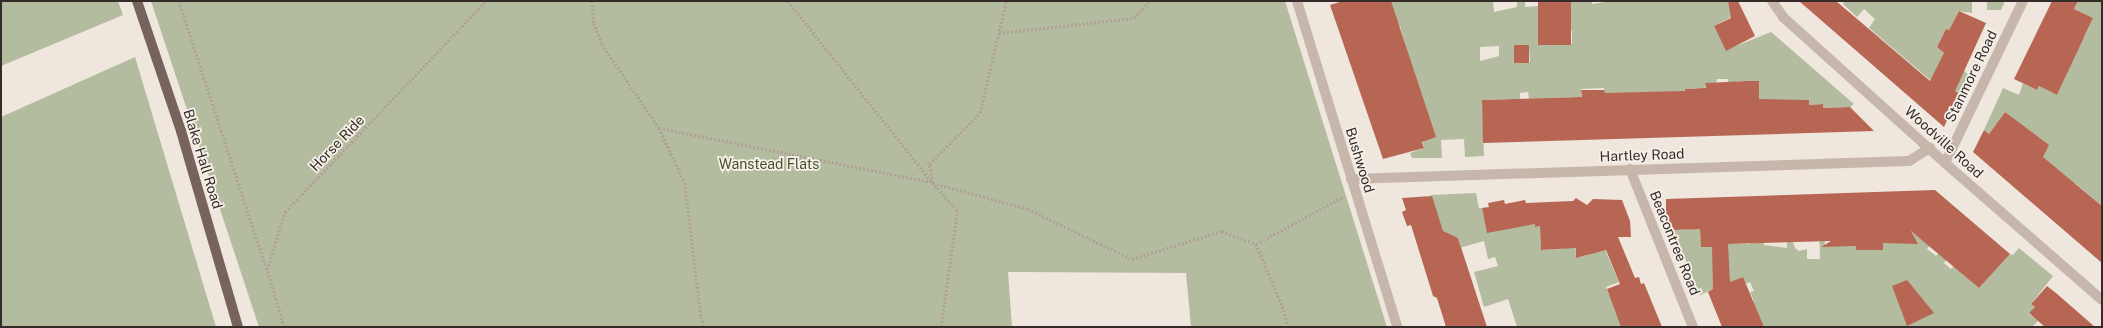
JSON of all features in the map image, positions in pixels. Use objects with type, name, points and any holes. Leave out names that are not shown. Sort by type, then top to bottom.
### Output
[{"type":"main road","name":"Blake Hall Road","points":[[137,1],[181,131],[238,327]]},
{"type":"street","name":"Bushwood","points":[[1297,1],[1397,327]]},
{"type":"street","name":"Woodville Road","points":[[1772,1],[1783,17],[1945,163],[2102,300]]},
{"type":"street","name":"Stanmore Road","points":[[1945,163],[2023,1]]},
{"type":"street","name":"Hartley Road","points":[[1351,179],[1909,161],[1930,148]]},
{"type":"street","name":"Beacontree Road","points":[[1630,169],[1693,327]]},
{"type":"path","points":[[179,1],[267,270],[284,327]]},
{"type":"path","name":"Horse Ride","points":[[267,270],[285,212],[486,1]]},
{"type":"path","points":[[592,1],[594,23],[602,44],[659,128],[685,182],[701,317],[704,327]]},
{"type":"path","points":[[788,1],[957,211],[941,327]]},
{"type":"path","points":[[933,182],[929,164],[980,113],[1006,1]]},
{"type":"path","points":[[999,33],[1134,18],[1150,1]]},
{"type":"path","points":[[659,128],[933,182],[1028,209],[1132,258],[1222,230],[1256,244],[1284,310],[1288,327]]},
{"type":"path","points":[[1256,244],[1355,191]]},
{"type":"green space","points":[[1,1],[118,1],[123,15],[1,66]]},
{"type":"green space","name":"Wanstead Flats","points":[[151,1],[1285,1],[1387,327],[1191,327],[1186,273],[1008,272],[1012,327],[259,327]]},
{"type":"green space","points":[[1391,1],[1493,1],[1494,12],[1517,7],[1517,1],[1525,1],[1525,7],[1538,6],[1538,1],[1592,1],[1592,4],[1612,1],[1728,1],[1733,16],[1714,26],[1726,50],[1771,32],[1854,104],[1850,107],[1823,108],[1822,104],[1809,105],[1809,100],[1763,100],[1763,111],[1747,81],[1736,81],[1729,111],[1728,79],[1717,79],[1716,83],[1705,83],[1706,112],[1697,88],[1685,89],[1685,94],[1644,92],[1644,114],[1605,115],[1604,88],[1581,89],[1582,116],[1573,97],[1529,99],[1528,92],[1520,93],[1521,118],[1512,118],[1511,99],[1482,100],[1484,156],[1465,157],[1464,139],[1441,140],[1442,158],[1412,158],[1410,153],[1424,148],[1409,57],[1400,26],[1361,38]],"holes":[[[1572,31],[1572,44],[1540,45],[1557,32]],[[1514,45],[1529,45],[1530,62],[1515,63]],[[1499,46],[1499,56],[1480,61],[1480,47]]]},
{"type":"green space","points":[[1844,1],[1972,1],[1972,13],[1959,11],[1949,30],[1946,29],[1937,47],[1969,75],[1959,94],[1943,91],[1869,28],[1875,19],[1864,9],[1857,17],[1843,4]]},
{"type":"green space","points":[[1987,1],[2005,1],[2001,10],[1987,10]]},
{"type":"green space","points":[[2078,1],[2102,1],[2102,206],[2075,183],[2063,198],[2035,175],[2013,119],[2005,112],[1989,134],[1984,130],[2003,88],[2019,95],[2023,83],[2037,90],[2039,86],[2057,95],[2067,74],[2049,64],[2065,29],[2084,38],[2093,18],[2074,9]]},
{"type":"green space","points":[[135,57],[216,327],[1,327],[1,117]]},
{"type":"green space","points":[[1476,193],[1479,208],[1482,208],[1486,227],[1535,224],[1535,227],[1540,226],[1541,250],[1564,249],[1563,226],[1575,226],[1576,258],[1588,255],[1587,244],[1603,245],[1619,282],[1606,287],[1622,327],[1517,327],[1508,299],[1484,307],[1474,272],[1498,266],[1495,257],[1488,259],[1484,241],[1459,248],[1461,246],[1458,238],[1453,236],[1445,238],[1431,195]]},
{"type":"green space","points":[[1959,211],[1927,249],[1936,256],[1952,238],[1960,245],[1944,263],[1951,269],[1954,266],[1984,266],[1971,281],[1979,288],[2010,254],[2013,255],[2019,248],[2053,276],[2031,304],[2035,307],[2029,314],[2038,321],[2032,327],[1763,326],[1744,306],[1754,301],[1750,292],[1754,291],[1750,282],[1746,284],[1743,277],[1700,295],[1671,224],[1675,230],[1686,230],[1700,222],[1701,247],[1712,247],[1713,251],[1728,250],[1727,221],[1732,221],[1733,244],[1750,244],[1750,238],[1763,220],[1764,245],[1787,248],[1786,220],[1795,248],[1799,251],[1807,249],[1807,259],[1820,259],[1819,220],[1824,220],[1825,247],[1856,241],[1857,250],[1883,250],[1882,219],[1913,243],[1912,218]]},
{"type":"building","points":[[1343,1],[1391,1],[1436,137],[1422,142],[1424,148],[1383,159],[1330,5]]},
{"type":"building","points":[[1538,1],[1571,1],[1571,45],[1538,45]]},
{"type":"building","points":[[1728,1],[1738,1],[1755,36],[1726,51],[1714,26],[1731,18]]},
{"type":"building","points":[[1799,1],[1836,1],[1930,81],[1944,53],[1937,47],[1946,29],[1949,30],[1959,11],[1986,23],[1955,91],[1959,94],[1944,127]]},
{"type":"building","points":[[2052,1],[2078,1],[2074,9],[2093,18],[2057,95],[2039,86],[2037,90],[2014,79]]},
{"type":"building","points":[[1514,45],[1529,45],[1529,63],[1514,63]]},
{"type":"building","points":[[1759,81],[1759,99],[1809,100],[1809,105],[1823,104],[1823,108],[1850,107],[1874,131],[1483,143],[1482,100],[1582,97],[1581,90],[1604,90],[1605,93],[1685,91],[1685,89],[1706,88],[1705,83]]},
{"type":"building","points":[[2005,112],[2049,145],[2043,157],[2102,206],[2102,263],[1973,152],[1984,130],[1989,134]]},
{"type":"building","points":[[1935,190],[2010,254],[1979,288],[1911,231],[1918,244],[1883,243],[1883,250],[1856,250],[1856,246],[1821,247],[1831,241],[1728,244],[1730,282],[1743,277],[1764,327],[1722,327],[1708,292],[1713,289],[1712,247],[1701,247],[1700,229],[1673,230],[1666,214],[1666,199]]},
{"type":"building","points":[[1432,196],[1443,231],[1458,238],[1487,327],[1446,327],[1437,298],[1433,296],[1411,225],[1407,226],[1402,212],[1406,210],[1402,198]]},
{"type":"building","points":[[1576,198],[1587,205],[1593,199],[1622,200],[1630,221],[1631,237],[1618,237],[1635,278],[1639,277],[1641,284],[1644,283],[1662,327],[1621,327],[1607,289],[1620,284],[1606,250],[1576,258],[1576,248],[1541,250],[1540,226],[1535,227],[1535,224],[1487,233],[1482,208],[1489,207],[1488,203],[1504,200],[1505,204],[1525,200],[1526,203],[1573,201]]},
{"type":"building","points":[[1907,280],[1934,313],[1907,326],[1892,286]]},
{"type":"building","points":[[2047,286],[2095,327],[2045,327],[2029,313],[2035,307],[2031,304]]}]
